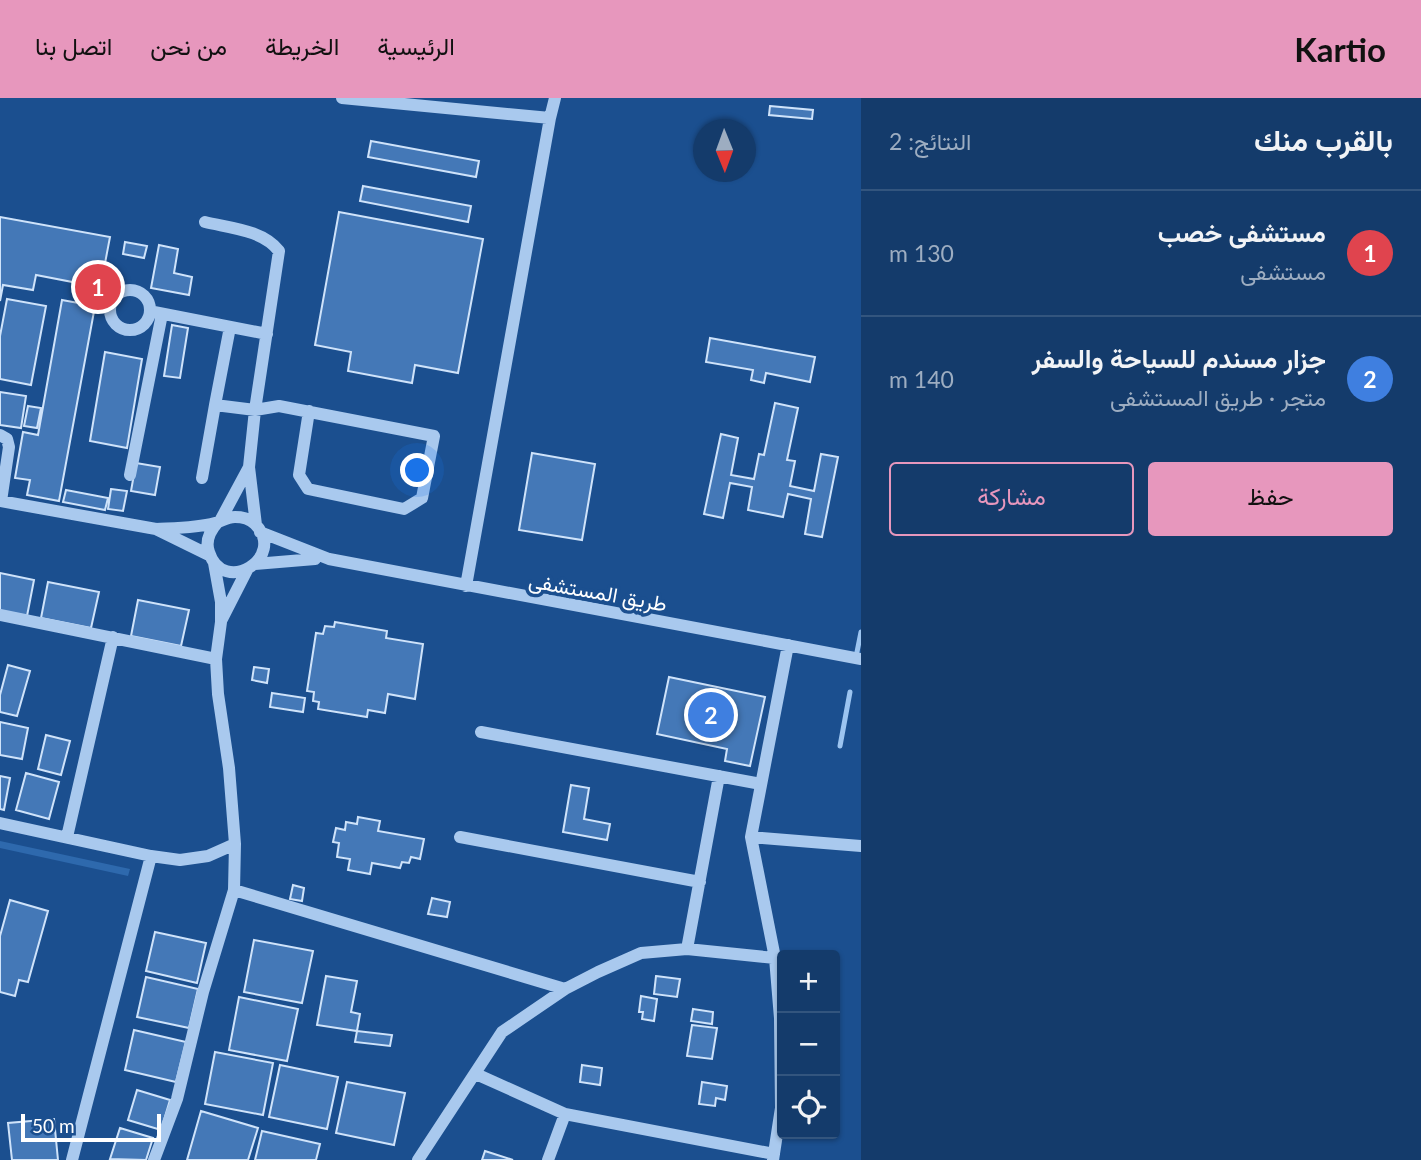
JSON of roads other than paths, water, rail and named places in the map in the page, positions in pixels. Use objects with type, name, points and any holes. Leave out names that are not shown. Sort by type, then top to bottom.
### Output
[{"type":"street","points":[[342,98],[550,118]]},
{"type":"street","points":[[466,586],[555,98]]},
{"type":"street","points":[[205,222],[263,237],[272,242],[279,251],[249,467],[263,549],[221,622]]},
{"type":"street","points":[[130,475],[156,313],[267,334]]},
{"type":"street","points":[[202,478],[230,327]]},
{"type":"street","points":[[215,405],[255,410],[279,406],[309,411],[434,436],[422,498],[404,509],[307,489],[299,475],[309,411]]},
{"type":"street","points":[[0,435],[7,439],[9,447],[0,501],[156,529],[219,522],[235,516],[243,517],[258,528]]},
{"type":"street","points":[[154,1160],[177,1099],[203,992],[234,890],[229,768],[218,694],[216,659],[221,622],[219,592],[208,538],[249,467]]},
{"type":"street","name":"طريق المستشفى","points":[[258,528],[329,559]]},
{"type":"street","points":[[156,529],[212,559],[229,572],[251,567]]},
{"type":"street","name":"طريق المستشفى","points":[[251,567],[292,559],[329,559],[861,659]]},
{"type":"street","points":[[0,615],[216,659]]},
{"type":"street","points":[[67,837],[113,637]]},
{"type":"street","points":[[476,1074],[565,1114],[773,1157],[781,1108],[780,1018],[775,958],[751,837],[788,645]]},
{"type":"street","points":[[481,732],[761,784]]},
{"type":"street","points":[[687,948],[719,776]]},
{"type":"street","points":[[0,823],[180,860],[208,856],[234,844]]},
{"type":"street","points":[[460,837],[700,882]]},
{"type":"street","points":[[751,837],[861,846]]},
{"type":"street","points":[[72,1160],[151,856]]},
{"type":"street","points":[[234,890],[565,989]]},
{"type":"street","points":[[418,1160],[502,1032],[565,989],[641,953],[687,948],[775,958]]},
{"type":"street","points":[[548,1160],[565,1114]]},
{"type":"waterway","points":[[857,652],[861,632]]},
{"type":"waterway","points":[[840,746],[850,692]]},
{"type":"place","name":"مستشفى خصب","points":[[98,287]]},
{"type":"place","name":"جزار مسندم للسياحة والسفر","points":[[711,715]]}]
